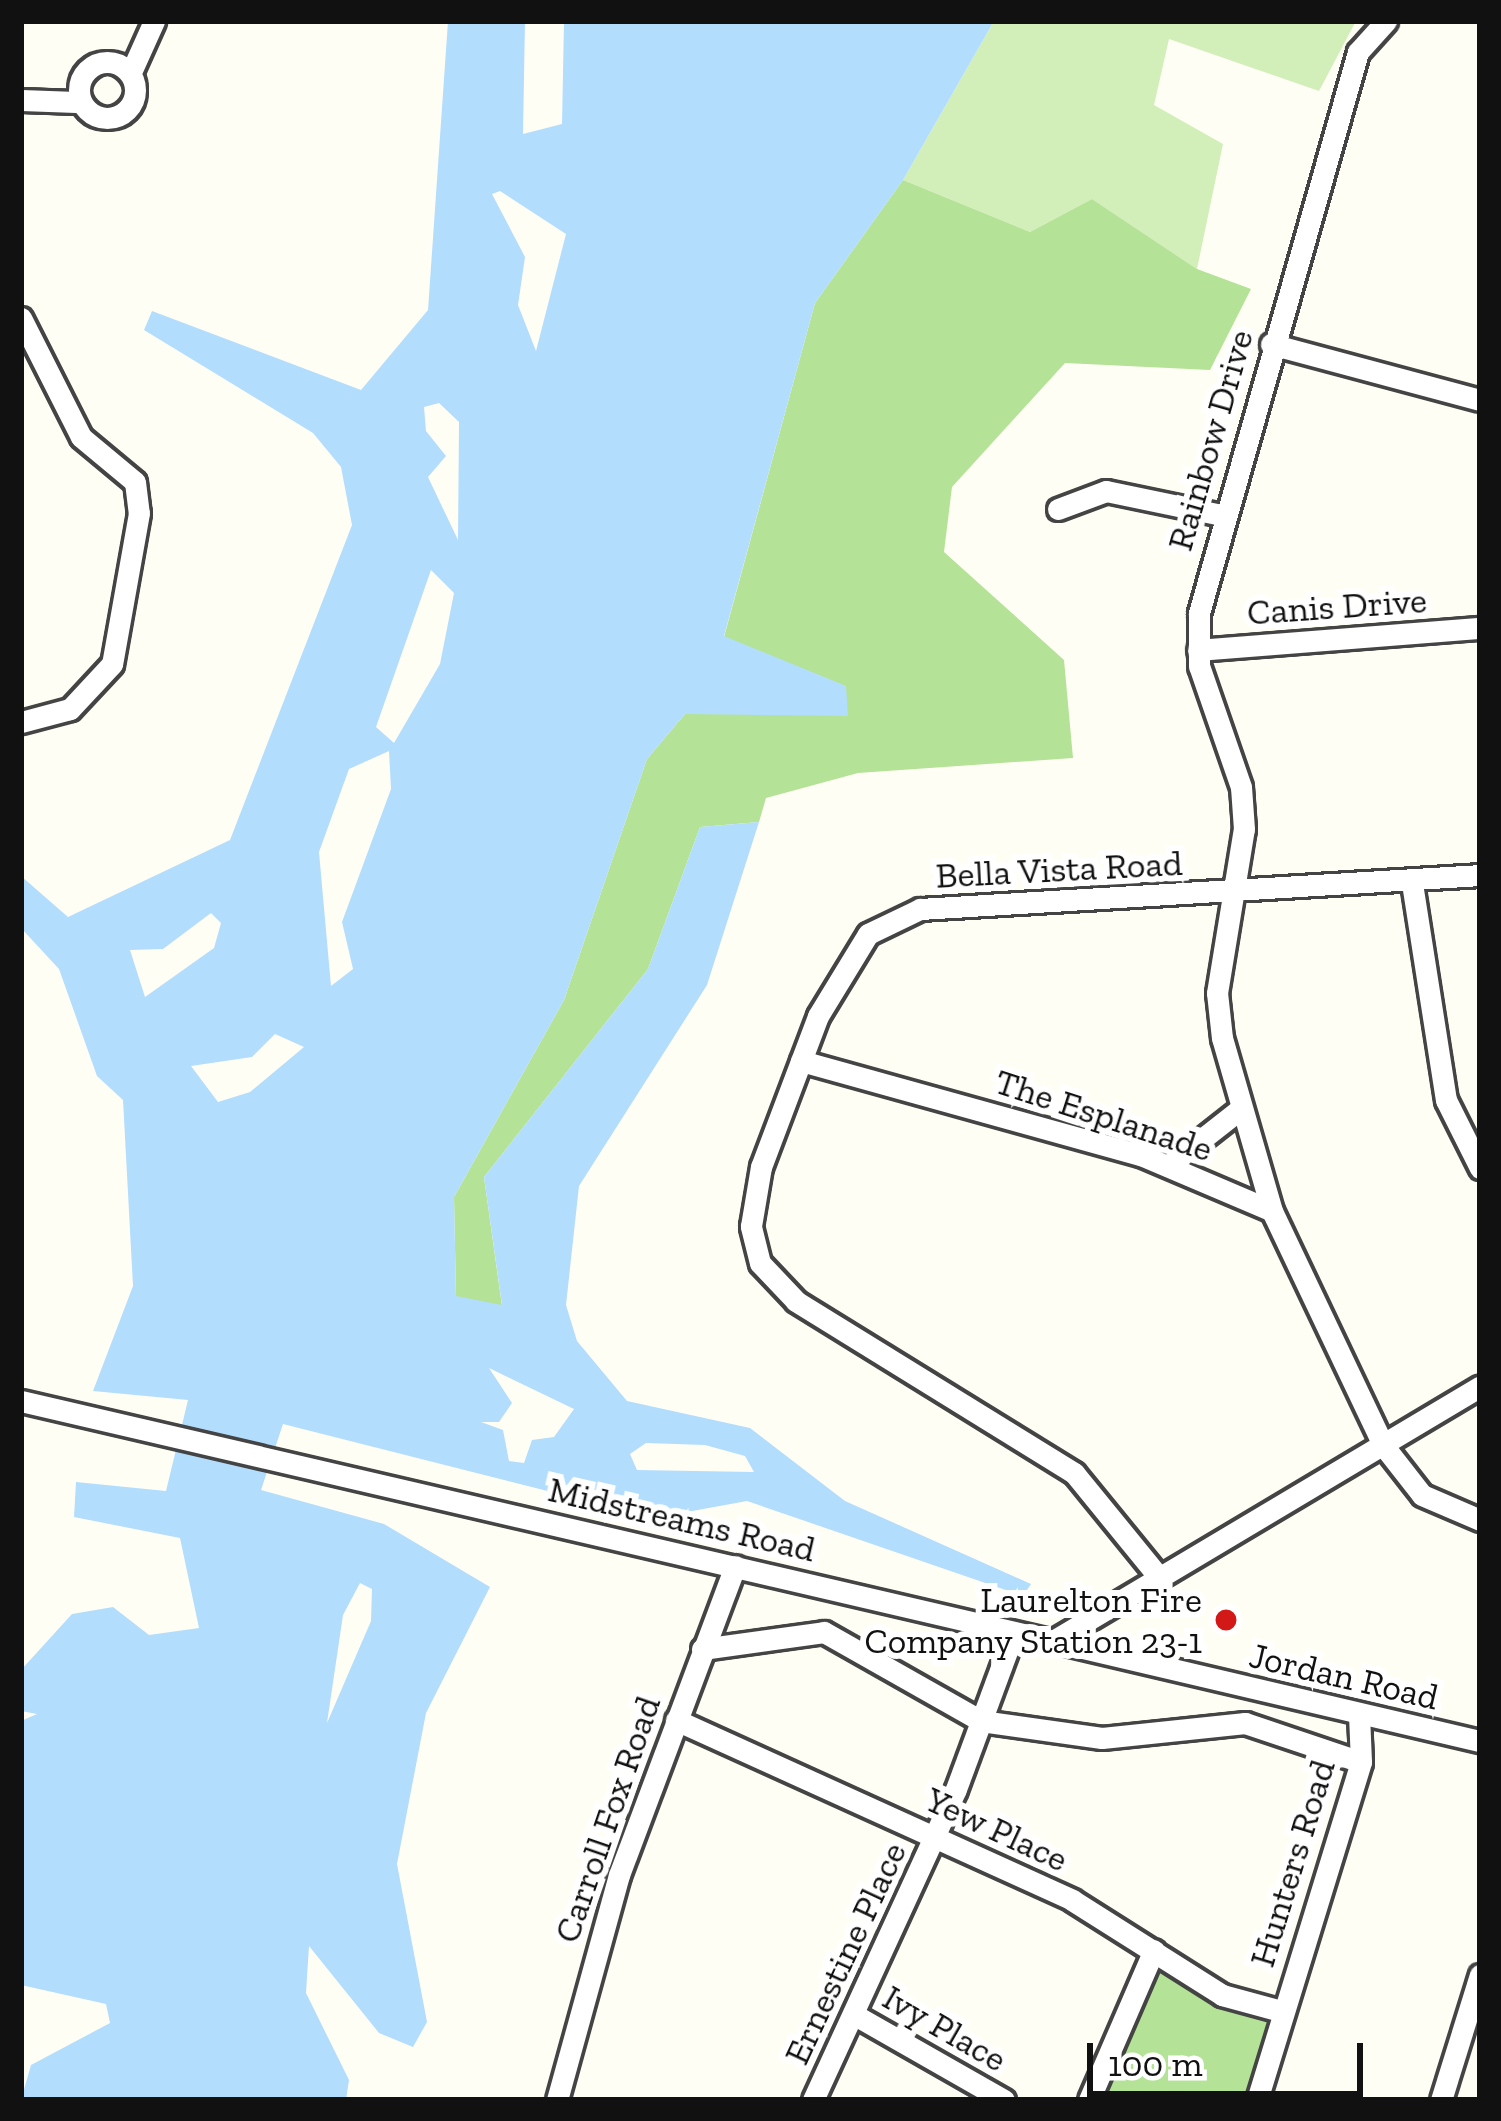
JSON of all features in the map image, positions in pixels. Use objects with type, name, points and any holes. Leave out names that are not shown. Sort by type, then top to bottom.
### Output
[{"type":"street","points":[[21,100],[76,102],[91,114],[124,111],[138,88],[132,70],[154,21]]},
{"type":"street","name":"Rainbow Drive","points":[[1272,1210],[1239,1110],[1217,993],[1236,892],[1241,787],[1198,650],[1222,515],[1358,52],[1386,21]]},
{"type":"street","points":[[76,102],[100,65],[132,70]]},
{"type":"street","points":[[21,318],[81,437],[135,482],[139,513],[112,664],[70,709],[21,722]]},
{"type":"street","points":[[1271,344],[1480,400]]},
{"type":"street","points":[[1058,509],[1106,490],[1222,515]]},
{"type":"street","name":"Canis Drive","points":[[1198,650],[1480,628]]},
{"type":"street","name":"Bella Vista Road","points":[[1158,1576],[1074,1473],[796,1301],[760,1263],[751,1226],[760,1167],[844,967],[894,916],[1480,875]]},
{"type":"street","points":[[1412,883],[1446,1100],[1480,1168]]},
{"type":"street","name":"The Esplanade","points":[[801,1061],[1169,1165],[1272,1210]]},
{"type":"street","points":[[1169,1165],[1239,1110]]},
{"type":"street","points":[[1272,1210],[1383,1445],[1422,1495],[1480,1520]]},
{"type":"street","points":[[1053,1641],[1480,1386]]},
{"type":"street","name":"Midstreams Road","points":[[21,1401],[1053,1641]]},
{"type":"street","name":"Carroll Fox Road","points":[[557,2100],[676,1720],[735,1566]]},
{"type":"street","points":[[703,1649],[824,1632],[981,1720],[1102,1738],[1245,1723],[1361,1762]]},
{"type":"street","name":"Ernestine Place","points":[[813,2100],[935,1837],[1014,1632]]},
{"type":"street","name":"Jordan Road","points":[[1053,1641],[1480,1741]]},
{"type":"street","name":"Hunters Road","points":[[1257,2100],[1361,1762],[1359,1714]]},
{"type":"street","name":"Yew Place","points":[[676,1720],[935,1837],[1154,1950],[1222,1995],[1281,2011]]},
{"type":"street","points":[[1089,2100],[1154,1950]]},
{"type":"street","points":[[1441,2100],[1480,1975]]},
{"type":"street","name":"Ivy Place","points":[[854,2014],[1004,2100]]},
{"type":"green space","points":[[994,21],[1356,21],[1319,91],[1169,39],[1154,105],[1223,144],[1197,269],[1092,199],[1030,232],[903,180]]},
{"type":"green space","points":[[903,180],[1030,232],[1092,199],[1197,269],[1251,289],[1210,370],[1065,363],[952,487],[944,552],[1064,660],[1073,758],[858,773],[766,798],[759,822],[700,827],[648,969],[484,1177],[502,1306],[456,1297],[454,1197],[564,1000],[647,759],[685,714],[845,686],[724,637],[815,303]]},
{"type":"green space","points":[[1159,1961],[1271,2016],[1251,2100],[1099,2100]]},
{"type":"water","points":[[448,21],[525,21],[523,134],[562,124],[564,21],[994,21],[903,180],[815,303],[724,636],[846,686],[848,716],[685,714],[647,759],[564,1000],[454,1197],[456,1296],[502,1305],[484,1177],[648,969],[700,827],[759,822],[707,985],[579,1186],[566,1305],[577,1341],[627,1401],[750,1428],[845,1501],[1031,1584],[1023,1596],[747,1501],[654,1518],[283,1424],[261,1490],[384,1524],[490,1587],[426,1713],[397,1864],[427,2022],[413,2047],[379,2033],[309,1946],[306,1993],[349,2080],[346,2100],[21,2100],[31,2065],[110,2023],[106,2004],[21,1985],[21,1721],[37,1714],[21,1711],[21,1670],[72,1614],[113,1607],[149,1635],[199,1628],[180,1538],[74,1517],[76,1482],[166,1491],[188,1400],[93,1391],[133,1286],[123,1100],[97,1076],[59,969],[21,928],[21,876],[68,917],[230,840],[352,525],[341,467],[313,433],[144,330],[152,311],[361,390],[428,310]],"holes":[[[500,191],[566,234],[536,351],[518,305],[525,257],[492,194]],[[439,403],[459,422],[458,540],[428,477],[446,456],[426,431],[424,407]],[[431,570],[454,593],[440,664],[394,743],[376,727]],[[389,751],[391,789],[342,922],[353,969],[331,986],[319,852],[349,769]],[[211,913],[221,923],[214,948],[145,997],[130,950],[163,949]],[[275,1034],[304,1047],[250,1092],[218,1102],[191,1066],[252,1057]],[[489,1368],[574,1409],[554,1437],[532,1440],[524,1463],[509,1461],[503,1430],[481,1422],[499,1422],[512,1403]],[[646,1443],[705,1445],[745,1456],[754,1472],[637,1470],[630,1454]],[[360,1583],[372,1589],[371,1621],[327,1723],[343,1615]]]},
{"type":"place","name":"Laurelton Fire Company Station 23-1","points":[[1226,1620]]}]
